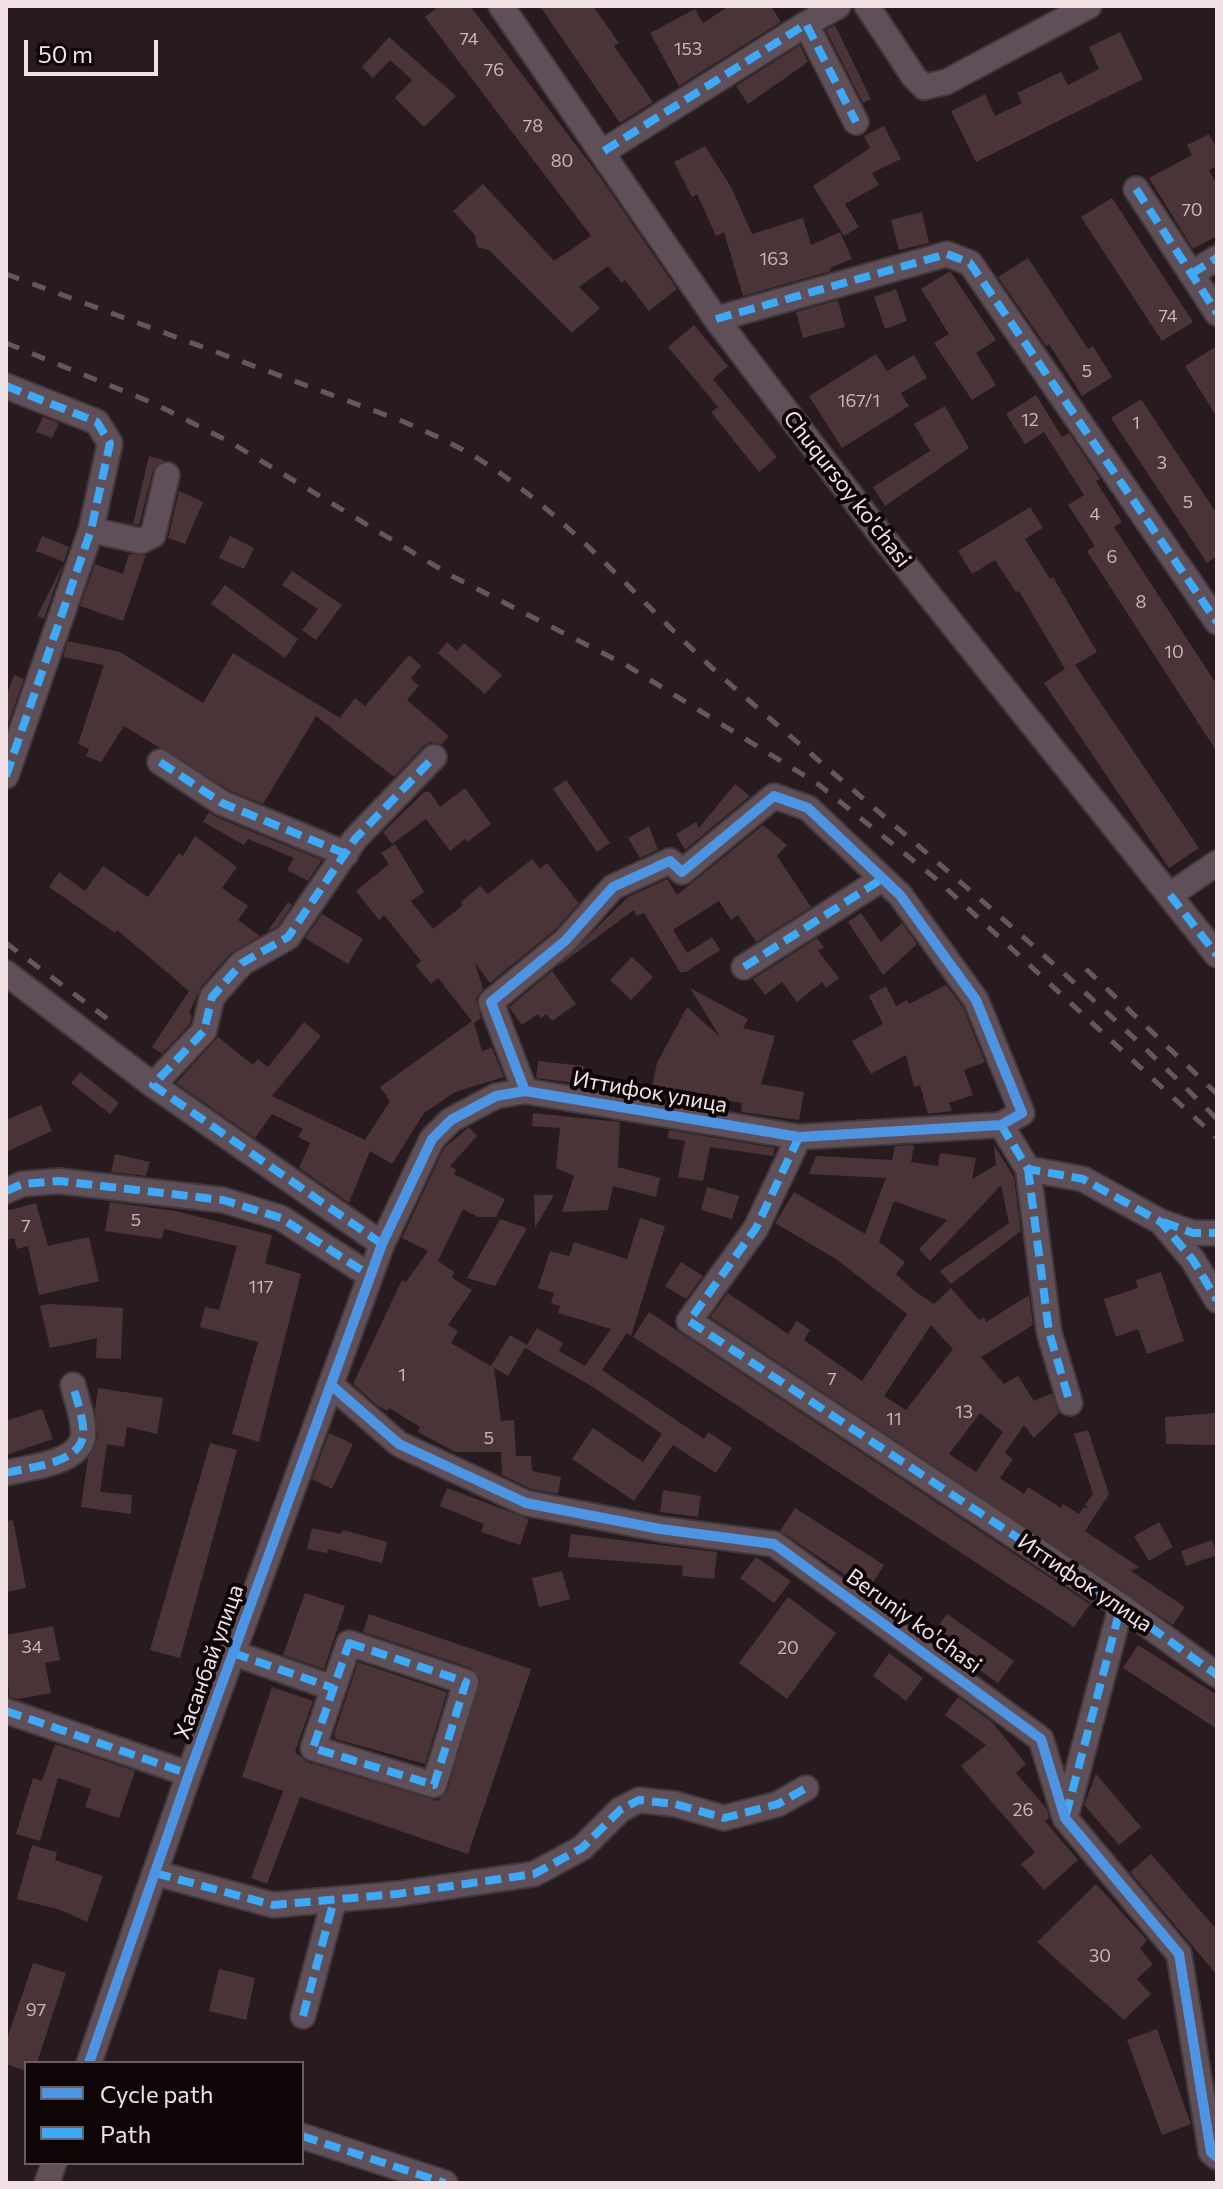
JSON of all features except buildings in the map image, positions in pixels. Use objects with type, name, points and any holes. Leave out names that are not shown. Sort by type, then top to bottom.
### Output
[{"type":"street","name":"Chuqursoy ko'chasi","points":[[501,6],[604,151],[716,319],[881,535],[1217,955]]},
{"type":"street","points":[[604,151],[838,6]]},
{"type":"street","points":[[867,6],[914,77],[924,87],[946,82],[1089,6]]},
{"type":"street","points":[[806,24],[856,122]]},
{"type":"street","points":[[1136,189],[1217,313]]},
{"type":"street","points":[[716,319],[947,254],[970,263],[1217,622]]},
{"type":"street","points":[[1191,274],[1217,258]]},
{"type":"street","points":[[6,386],[97,422],[110,443],[91,530],[6,776]]},
{"type":"street","points":[[91,530],[141,541],[153,535],[167,475]]},
{"type":"street","points":[[153,1085],[204,1031],[212,997],[242,963],[288,937],[355,839],[434,757]]},
{"type":"street","points":[[160,762],[222,803],[346,854]]},
{"type":"street","points":[[525,1091],[491,1002],[565,941],[613,887],[670,861],[682,872],[774,796],[808,808],[900,895],[976,1000],[1028,1169],[1049,1332],[1070,1403]]},
{"type":"street","points":[[1170,895],[1217,863]]},
{"type":"street","points":[[744,967],[882,879]]},
{"type":"street","points":[[6,973],[153,1085],[382,1244]]},
{"type":"street","name":"Иттифок улица","points":[[369,1275],[432,1139],[451,1120],[496,1096],[525,1091],[799,1137],[1011,1119]]},
{"type":"street","name":"Иттифок улица","points":[[799,1137],[756,1228],[689,1321],[1121,1606],[1217,1675]]},
{"type":"street","points":[[1028,1169],[1083,1179],[1161,1222],[1193,1233],[1217,1233]]},
{"type":"street","points":[[6,1191],[22,1184],[59,1181],[223,1200],[281,1218],[369,1275]]},
{"type":"street","points":[[1161,1222],[1193,1260],[1217,1300]]},
{"type":"street","name":"Хасанбай улица","points":[[90,2061],[189,1774],[369,1275]]},
{"type":"street","points":[[6,1473],[71,1456],[79,1446],[83,1434],[73,1385]]},
{"type":"street","name":"Beruniy ko'chasi","points":[[331,1385],[399,1444],[526,1503],[660,1529],[774,1544],[1041,1739],[1065,1818],[1179,1954],[1215,2161]]},
{"type":"street","points":[[1065,1818],[1121,1606]]},
{"type":"street","points":[[349,1643],[466,1682],[434,1785],[313,1748],[333,1688],[349,1643]]},
{"type":"street","points":[[233,1653],[333,1688]]},
{"type":"street","points":[[6,1711],[189,1774]]},
{"type":"street","points":[[155,1873],[273,1905],[534,1874],[582,1848],[620,1810],[639,1800],[675,1804],[724,1818],[778,1804],[806,1788]]},
{"type":"street","points":[[303,2016],[334,1900]]},
{"type":"street","points":[[304,2137],[445,2183]]},
{"type":"railway","points":[[6,274],[402,421],[488,465],[553,515],[700,657],[1039,951],[1217,1119]]},
{"type":"railway","points":[[6,343],[153,403],[230,442],[452,576],[626,665],[818,784],[935,878],[1217,1138]]},
{"type":"railway","points":[[6,943],[113,1023]]},
{"type":"railway","points":[[1086,969],[1217,1094]]},
{"type":"marked path","points":[[604,151],[806,24],[856,122]]},
{"type":"marked path","points":[[1136,189],[1217,313]]},
{"type":"marked path","points":[[716,319],[947,254],[970,263],[1217,622]]},
{"type":"marked path","points":[[1191,274],[1217,258]]},
{"type":"marked path","points":[[6,386],[97,422],[110,443],[91,530],[6,776]]},
{"type":"marked path","points":[[382,1244],[153,1085],[204,1031],[212,997],[242,963],[288,937],[355,839],[434,757]]},
{"type":"marked path","points":[[160,762],[222,803],[346,854]]},
{"type":"marked path","points":[[744,967],[882,879]]},
{"type":"marked path","points":[[1170,895],[1217,955]]},
{"type":"marked path","points":[[1001,1125],[1028,1169],[1083,1179],[1161,1222],[1193,1260],[1217,1300]]},
{"type":"marked path","points":[[799,1137],[756,1228],[689,1321],[1121,1606],[1217,1675]]},
{"type":"marked path","points":[[1028,1169],[1049,1332],[1070,1403]]},
{"type":"marked path","points":[[6,1191],[22,1184],[59,1181],[223,1200],[281,1218],[369,1275]]},
{"type":"marked path","points":[[1163,1222],[1193,1233],[1217,1233]]},
{"type":"marked path","points":[[6,1473],[52,1463],[73,1453],[83,1436],[73,1385]]},
{"type":"marked path","points":[[1066,1815],[1121,1606]]},
{"type":"marked path","points":[[349,1643],[466,1682],[434,1785],[313,1748],[349,1643]]},
{"type":"marked path","points":[[233,1653],[333,1688]]},
{"type":"marked path","points":[[6,1711],[189,1774]]},
{"type":"marked path","points":[[155,1873],[273,1905],[397,1894],[534,1874],[582,1848],[620,1810],[639,1800],[675,1804],[724,1818],[778,1804],[806,1788]]},
{"type":"marked path","points":[[303,2016],[334,1900]]},
{"type":"marked path","points":[[304,2137],[445,2183]]},
{"type":"cycle path","points":[[774,796],[808,808],[900,895],[976,1000],[1022,1113],[1001,1125],[799,1137],[525,1091],[491,1002],[565,941],[613,887],[670,861],[682,872],[774,796]]},
{"type":"cycle path","points":[[90,2061],[189,1774],[382,1244],[432,1139],[451,1120],[496,1096],[525,1091]]},
{"type":"cycle path","points":[[331,1385],[399,1444],[526,1503],[660,1529],[774,1544],[1041,1739],[1065,1818],[1179,1954],[1211,2152],[1217,2157]]}]
